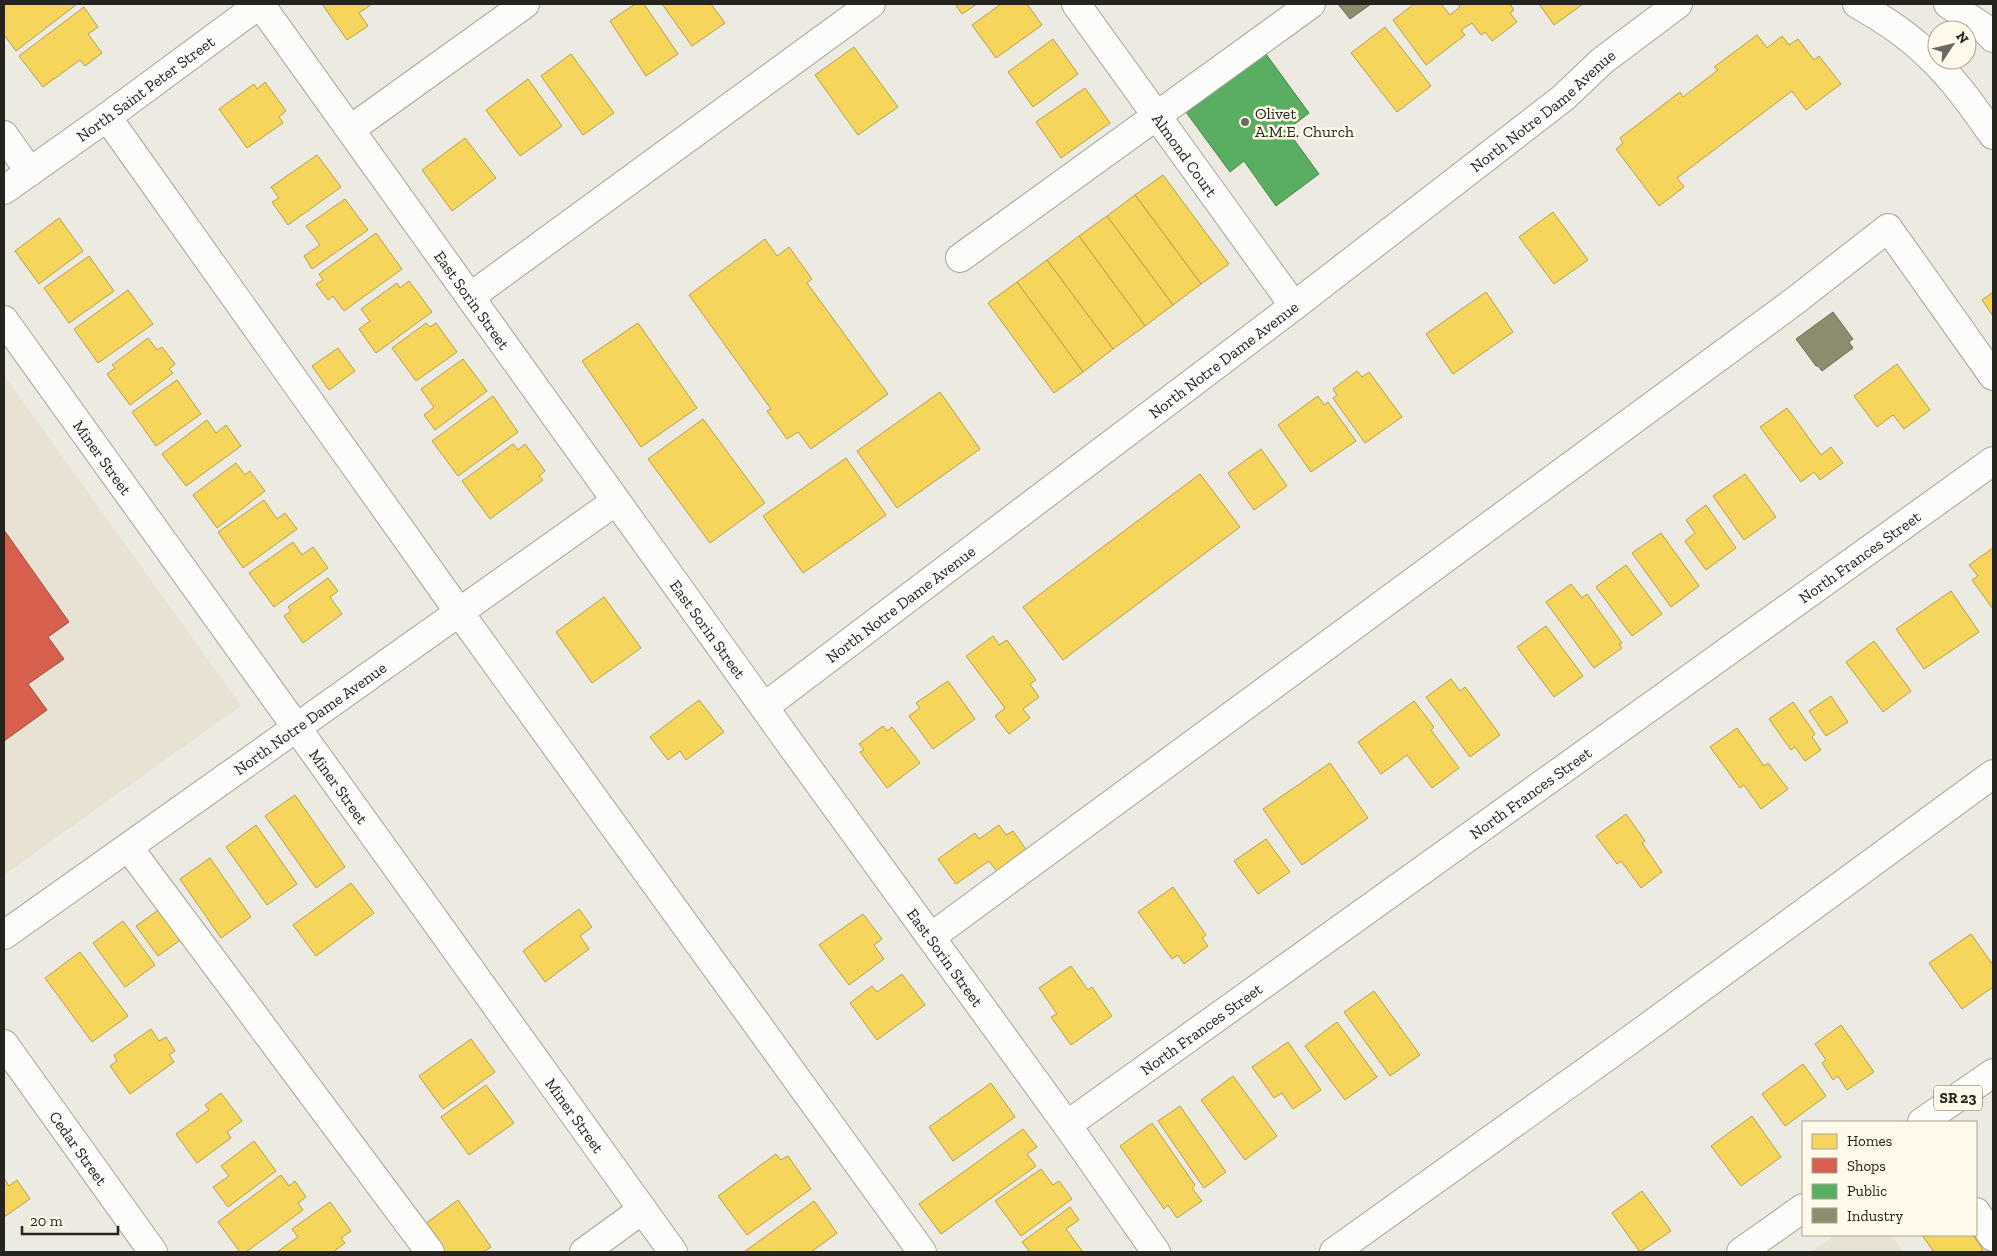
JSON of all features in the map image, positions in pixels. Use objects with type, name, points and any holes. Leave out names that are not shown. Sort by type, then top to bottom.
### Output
[{"type":"street","name":"East Sorin Street","points":[[260,4],[1156,1252]]},
{"type":"street","name":"North Saint Peter Street","points":[[30,172],[260,4]]},
{"type":"street","points":[[351,129],[525,4]]},
{"type":"street","points":[[470,297],[871,4]]},
{"type":"street","name":"Almond Court","points":[[1076,4],[1294,306]]},
{"type":"street","points":[[960,258],[1156,114],[1311,4]]},
{"type":"street","name":"North Notre Dame Avenue","points":[[764,707],[1294,306],[1563,98],[1602,61],[1678,4]]},
{"type":"street","points":[[1856,4],[1898,29],[1928,55],[1957,88],[1993,135]]},
{"type":"street","points":[[1948,4],[1983,27],[1993,38]]},
{"type":"street","points":[[107,117],[459,612],[922,1252]]},
{"type":"street","points":[[4,134],[30,172],[4,190]]},
{"type":"street","points":[[931,938],[1796,300],[1888,228],[1993,376]]},
{"type":"street","name":"Miner Street","points":[[4,320],[673,1252]]},
{"type":"street","name":"North Frances Street","points":[[1066,1125],[1993,461]]},
{"type":"street","name":"North Notre Dame Avenue","points":[[4,935],[129,848],[296,726],[616,501]]},
{"type":"street","points":[[1334,1252],[1638,1034],[1993,774]]},
{"type":"street","points":[[129,848],[430,1252]]},
{"type":"street","name":"Cedar Street","points":[[4,1044],[153,1252]]},
{"type":"street","name":"SR 23","points":[[1923,1121],[1993,1073]]},
{"type":"street","points":[[1743,1252],[1802,1209]]},
{"type":"street","points":[[584,1252],[642,1210]]},
{"type":"street","points":[[1977,1213],[1993,1237]]},
{"type":"shaded area","points":[[4,375],[241,706],[4,875]]},
{"type":"shaded area","points":[[1834,1236],[1892,1236],[1903,1252],[1811,1252]]},
{"type":"building: Homes","points":[[4,4],[77,4],[16,51],[4,35]]},
{"type":"building: Homes","points":[[322,4],[372,4],[359,13],[368,26],[347,40]]},
{"type":"building: Homes","points":[[635,4],[644,4],[678,54],[646,76],[610,21]]},
{"type":"building: Homes","points":[[662,4],[711,4],[725,23],[692,46]]},
{"type":"building: Homes","points":[[955,4],[977,4],[962,14]]},
{"type":"building: Homes","points":[[1001,4],[1027,4],[1042,25],[996,58],[972,25]]},
{"type":"building: Homes","points":[[1414,4],[1441,4],[1450,15],[1460,7],[1458,4],[1510,4],[1514,10],[1510,13],[1517,22],[1492,41],[1485,32],[1481,35],[1472,23],[1461,30],[1465,35],[1426,65],[1393,20]]},
{"type":"building: Homes","points":[[1539,4],[1583,4],[1554,25]]},
{"type":"building: Homes","points":[[84,7],[98,27],[88,34],[102,53],[85,66],[80,60],[43,87],[19,56]]},
{"type":"building: Homes","points":[[1385,27],[1431,86],[1397,112],[1351,53]]},
{"type":"building: Homes","points":[[1757,35],[1767,48],[1782,36],[1789,45],[1798,39],[1814,60],[1819,56],[1841,84],[1806,110],[1792,91],[1677,178],[1684,187],[1659,206],[1616,149],[1623,143],[1620,138],[1680,92],[1683,97],[1718,70],[1714,67]]},
{"type":"building: Homes","points":[[1053,39],[1078,74],[1033,107],[1008,72]]},
{"type":"building: Homes","points":[[854,47],[898,107],[858,135],[815,75]]},
{"type":"building: Homes","points":[[571,54],[614,113],[583,135],[541,76]]},
{"type":"building: Homes","points":[[528,79],[562,126],[520,156],[486,110]]},
{"type":"building: Homes","points":[[265,82],[286,111],[279,117],[283,123],[247,148],[219,109],[254,84],[257,89]]},
{"type":"building: Homes","points":[[1085,88],[1110,123],[1061,158],[1036,122]]},
{"type":"building: Homes","points":[[465,138],[496,178],[452,211],[422,170]]},
{"type":"building: Homes","points":[[317,155],[341,187],[288,225],[272,202],[279,198],[271,187]]},
{"type":"building: Homes","points":[[1163,175],[1229,264],[1201,284],[1135,195]]},
{"type":"building: Homes","points":[[1135,195],[1201,284],[1173,305],[1107,216]]},
{"type":"building: Homes","points":[[345,199],[368,230],[312,269],[304,256],[320,245],[306,226]]},
{"type":"building: Homes","points":[[1553,212],[1588,260],[1554,284],[1519,237]]},
{"type":"building: Homes","points":[[1107,216],[1173,305],[1145,326],[1079,236]]},
{"type":"building: Homes","points":[[59,218],[83,251],[39,284],[15,251]]},
{"type":"building: Homes","points":[[376,233],[402,269],[344,311],[333,296],[328,300],[316,284],[323,280],[319,274]]},
{"type":"building: Homes","points":[[1079,236],[1145,326],[1113,349],[1047,260]]},
{"type":"building: Homes","points":[[765,239],[777,256],[789,247],[812,279],[807,283],[888,394],[811,449],[798,432],[787,439],[767,411],[771,409],[689,295]]},
{"type":"building: Homes","points":[[89,256],[114,291],[69,323],[44,288]]},
{"type":"building: Homes","points":[[1047,260],[1113,349],[1083,372],[1017,282]]},
{"type":"building: Homes","points":[[409,281],[432,312],[376,353],[359,329],[370,321],[361,309],[397,283],[400,288]]},
{"type":"building: Homes","points":[[1017,282],[1083,372],[1054,393],[988,303]]},
{"type":"building: Homes","points":[[128,290],[153,324],[98,363],[74,329]]},
{"type":"building: Homes","points":[[1486,292],[1513,332],[1453,374],[1426,334]]},
{"type":"building: Homes","points":[[1993,292],[1993,316],[1982,300]]},
{"type":"building: Homes","points":[[426,323],[430,327],[436,323],[457,352],[416,381],[392,348]]},
{"type":"building: Homes","points":[[638,323],[697,408],[641,447],[582,361]]},
{"type":"building: Homes","points":[[148,338],[157,350],[162,347],[175,364],[169,369],[173,373],[130,405],[107,374],[115,368],[112,365]]},
{"type":"building: Homes","points":[[338,348],[355,371],[329,390],[312,366]]},
{"type":"building: Homes","points":[[463,359],[487,391],[435,430],[424,415],[434,407],[421,389]]},
{"type":"building: Homes","points":[[1897,364],[1930,410],[1904,429],[1893,415],[1877,427],[1854,396]]},
{"type":"building: Homes","points":[[1357,371],[1362,377],[1369,372],[1402,417],[1365,443],[1333,398],[1337,395],[1333,389]]},
{"type":"building: Homes","points":[[177,380],[201,414],[156,446],[132,412]]},
{"type":"building: Homes","points":[[940,392],[980,449],[897,508],[857,451]]},
{"type":"building: Homes","points":[[493,396],[518,432],[458,476],[432,441]]},
{"type":"building: Homes","points":[[1318,396],[1324,405],[1328,402],[1356,441],[1311,472],[1278,425]]},
{"type":"building: Homes","points":[[1787,408],[1821,455],[1831,447],[1843,463],[1820,480],[1814,472],[1801,482],[1760,427]]},
{"type":"building: Homes","points":[[703,419],[765,503],[710,543],[648,459]]},
{"type":"building: Homes","points":[[207,420],[216,433],[226,425],[241,446],[186,486],[162,454]]},
{"type":"building: Homes","points":[[513,444],[518,450],[525,444],[545,471],[539,476],[543,480],[490,519],[462,481]]},
{"type":"building: Homes","points":[[1261,449],[1287,486],[1254,510],[1228,473]]},
{"type":"building: Homes","points":[[846,458],[886,515],[803,573],[763,516]]},
{"type":"building: Homes","points":[[236,463],[245,475],[250,471],[265,491],[217,528],[193,495]]},
{"type":"building: Homes","points":[[1200,474],[1240,527],[1063,660],[1023,607]]},
{"type":"building: Homes","points":[[1745,474],[1776,517],[1744,540],[1713,496]]},
{"type":"building: Homes","points":[[264,500],[277,519],[285,513],[297,529],[243,568],[218,532]]},
{"type":"building: Homes","points":[[1706,505],[1736,548],[1706,570],[1685,541],[1695,533],[1686,520]]},
{"type":"building: Homes","points":[[1661,533],[1699,586],[1671,607],[1632,553]]},
{"type":"building: Homes","points":[[293,542],[302,555],[313,547],[328,568],[274,607],[249,573]]},
{"type":"building: Homes","points":[[1993,548],[1993,609],[1972,580],[1978,576],[1969,565]]},
{"type":"building: Homes","points":[[1626,565],[1662,614],[1632,636],[1596,587]]},
{"type":"building: Homes","points":[[328,578],[338,591],[330,597],[342,614],[303,643],[284,616],[291,611],[288,607]]},
{"type":"building: Homes","points":[[1571,584],[1582,598],[1587,594],[1622,643],[1619,644],[1622,648],[1594,668],[1546,602]]},
{"type":"building: Homes","points":[[1951,591],[1979,632],[1924,669],[1896,629]]},
{"type":"building: Homes","points":[[604,597],[641,648],[592,683],[556,632]]},
{"type":"building: Homes","points":[[1546,626],[1583,676],[1554,697],[1517,647]]},
{"type":"building: Homes","points":[[993,636],[999,645],[1007,640],[1036,680],[1030,684],[1039,697],[1023,709],[1030,718],[1009,734],[995,716],[1005,708],[966,656]]},
{"type":"building: Homes","points":[[1874,641],[1911,691],[1883,712],[1846,662]]},
{"type":"building: Homes","points":[[1451,679],[1460,691],[1465,687],[1500,735],[1470,757],[1426,697]]},
{"type":"building: Homes","points":[[948,681],[975,719],[933,749],[909,716],[920,708],[916,703]]},
{"type":"building: Homes","points":[[1831,696],[1848,722],[1826,736],[1809,711]]},
{"type":"building: Homes","points":[[699,700],[724,732],[686,760],[680,751],[668,760],[650,737]]},
{"type":"building: Homes","points":[[1414,701],[1434,727],[1431,730],[1459,768],[1432,788],[1407,755],[1381,774],[1358,742]]},
{"type":"building: Homes","points":[[1793,702],[1815,734],[1812,737],[1821,750],[1805,761],[1795,747],[1791,750],[1769,719]]},
{"type":"building: Homes","points":[[883,726],[887,731],[892,727],[920,763],[887,788],[860,752],[864,750],[859,744]]},
{"type":"building: Homes","points":[[1737,728],[1764,766],[1768,763],[1788,789],[1761,809],[1744,785],[1740,788],[1710,747]]},
{"type":"building: Homes","points":[[1330,763],[1368,818],[1302,865],[1263,809]]},
{"type":"building: Homes","points":[[295,795],[345,867],[316,888],[265,816]]},
{"type":"building: Homes","points":[[1626,814],[1645,841],[1642,843],[1662,872],[1641,888],[1621,861],[1617,864],[1596,836]]},
{"type":"building: Homes","points":[[256,825],[297,884],[267,905],[226,847]]},
{"type":"building: Homes","points":[[999,825],[1006,835],[1013,831],[1030,855],[1000,876],[989,861],[956,884],[938,859],[975,833],[979,839]]},
{"type":"building: Homes","points":[[1266,839],[1290,872],[1258,894],[1234,861]]},
{"type":"building: Homes","points":[[210,858],[251,917],[221,938],[180,879]]},
{"type":"building: Homes","points":[[351,883],[374,913],[316,956],[293,925]]},
{"type":"building: Homes","points":[[1173,887],[1206,935],[1202,938],[1208,946],[1184,964],[1178,955],[1172,959],[1138,912]]},
{"type":"building: Homes","points":[[164,906],[186,936],[158,956],[136,926]]},
{"type":"building: Homes","points":[[579,909],[592,927],[580,936],[589,949],[545,982],[523,951]]},
{"type":"building: Homes","points":[[863,914],[882,939],[874,945],[884,959],[849,985],[819,945]]},
{"type":"building: Homes","points":[[123,921],[155,965],[125,987],[93,943]]},
{"type":"building: Homes","points":[[1971,934],[1993,965],[1993,987],[1962,1009],[1929,963]]},
{"type":"building: Homes","points":[[80,952],[128,1016],[92,1042],[45,978]]},
{"type":"building: Homes","points":[[1071,966],[1088,990],[1092,987],[1112,1016],[1071,1045],[1051,1017],[1057,1014],[1039,988]]},
{"type":"building: Homes","points":[[902,974],[925,1005],[877,1040],[850,1003],[872,986],[877,992]]},
{"type":"building: Homes","points":[[1374,991],[1420,1055],[1390,1076],[1344,1012]]},
{"type":"building: Homes","points":[[1337,1022],[1377,1077],[1345,1100],[1305,1046]]},
{"type":"building: Homes","points":[[1841,1025],[1874,1072],[1847,1090],[1838,1076],[1833,1080],[1822,1063],[1826,1060],[1815,1044]]},
{"type":"building: Homes","points":[[151,1029],[159,1041],[166,1037],[175,1051],[169,1055],[174,1062],[130,1094],[110,1066],[117,1061],[114,1055]]},
{"type":"building: Homes","points":[[471,1039],[495,1072],[443,1109],[419,1076]]},
{"type":"building: Homes","points":[[1288,1042],[1321,1090],[1293,1109],[1282,1093],[1274,1098],[1252,1067]]},
{"type":"building: Homes","points":[[1803,1064],[1826,1096],[1785,1126],[1762,1094]]},
{"type":"building: Homes","points":[[1233,1076],[1277,1136],[1245,1160],[1201,1100]]},
{"type":"building: Homes","points":[[991,1083],[1015,1117],[953,1161],[929,1127]]},
{"type":"building: Homes","points":[[486,1085],[514,1123],[469,1155],[441,1117]]},
{"type":"building: Homes","points":[[221,1093],[242,1121],[227,1132],[231,1138],[197,1163],[176,1134],[209,1110],[205,1105]]},
{"type":"building: Homes","points":[[1180,1106],[1226,1172],[1204,1188],[1158,1121]]},
{"type":"building: Homes","points":[[1752,1116],[1781,1157],[1741,1186],[1711,1146]]},
{"type":"building: Homes","points":[[1152,1123],[1195,1185],[1192,1188],[1202,1201],[1177,1218],[1168,1205],[1164,1209],[1120,1146]]},
{"type":"building: Homes","points":[[1023,1129],[1037,1147],[1027,1154],[1036,1166],[941,1234],[919,1204]]},
{"type":"building: Homes","points":[[254,1141],[276,1171],[228,1207],[213,1187],[229,1176],[221,1166]]},
{"type":"building: Homes","points":[[776,1154],[781,1160],[788,1156],[811,1189],[747,1235],[718,1196]]},
{"type":"building: Homes","points":[[1041,1169],[1053,1185],[1059,1181],[1072,1199],[1021,1236],[995,1201]]},
{"type":"building: Homes","points":[[281,1175],[289,1186],[295,1181],[306,1197],[298,1203],[303,1210],[246,1252],[240,1252],[218,1222]]},
{"type":"building: Homes","points":[[4,1178],[9,1186],[17,1180],[30,1199],[4,1217]]},
{"type":"building: Homes","points":[[1642,1191],[1671,1231],[1640,1252],[1612,1213]]},
{"type":"building: Homes","points":[[458,1200],[491,1247],[483,1252],[445,1252],[425,1224]]},
{"type":"building: Homes","points":[[814,1201],[837,1233],[811,1252],[744,1252]]},
{"type":"building: Homes","points":[[330,1202],[351,1231],[341,1238],[345,1243],[333,1252],[277,1252],[298,1237],[292,1229]]},
{"type":"building: Homes","points":[[1070,1207],[1079,1220],[1066,1229],[1083,1252],[1030,1252],[1022,1242]]},
{"type":"building: Homes","points":[[1923,1236],[1974,1236],[1983,1250],[1980,1252],[1934,1252]]},
{"type":"building: Shops","points":[[4,530],[69,622],[48,637],[64,659],[28,684],[47,710],[4,741]]},
{"type":"building: Public","name":"Olivet A.M.E. Church","points":[[1263,50],[1309,113],[1287,130],[1319,174],[1276,206],[1244,161],[1230,172],[1183,108]]},
{"type":"building: Industry","points":[[1338,4],[1371,4],[1350,19]]},
{"type":"building: Industry","points":[[1833,312],[1853,339],[1849,342],[1853,348],[1822,371],[1816,366],[1796,339]]},
{"type":"place","name":"Olivet A.M.E. Church","points":[[1245,122]]}]
